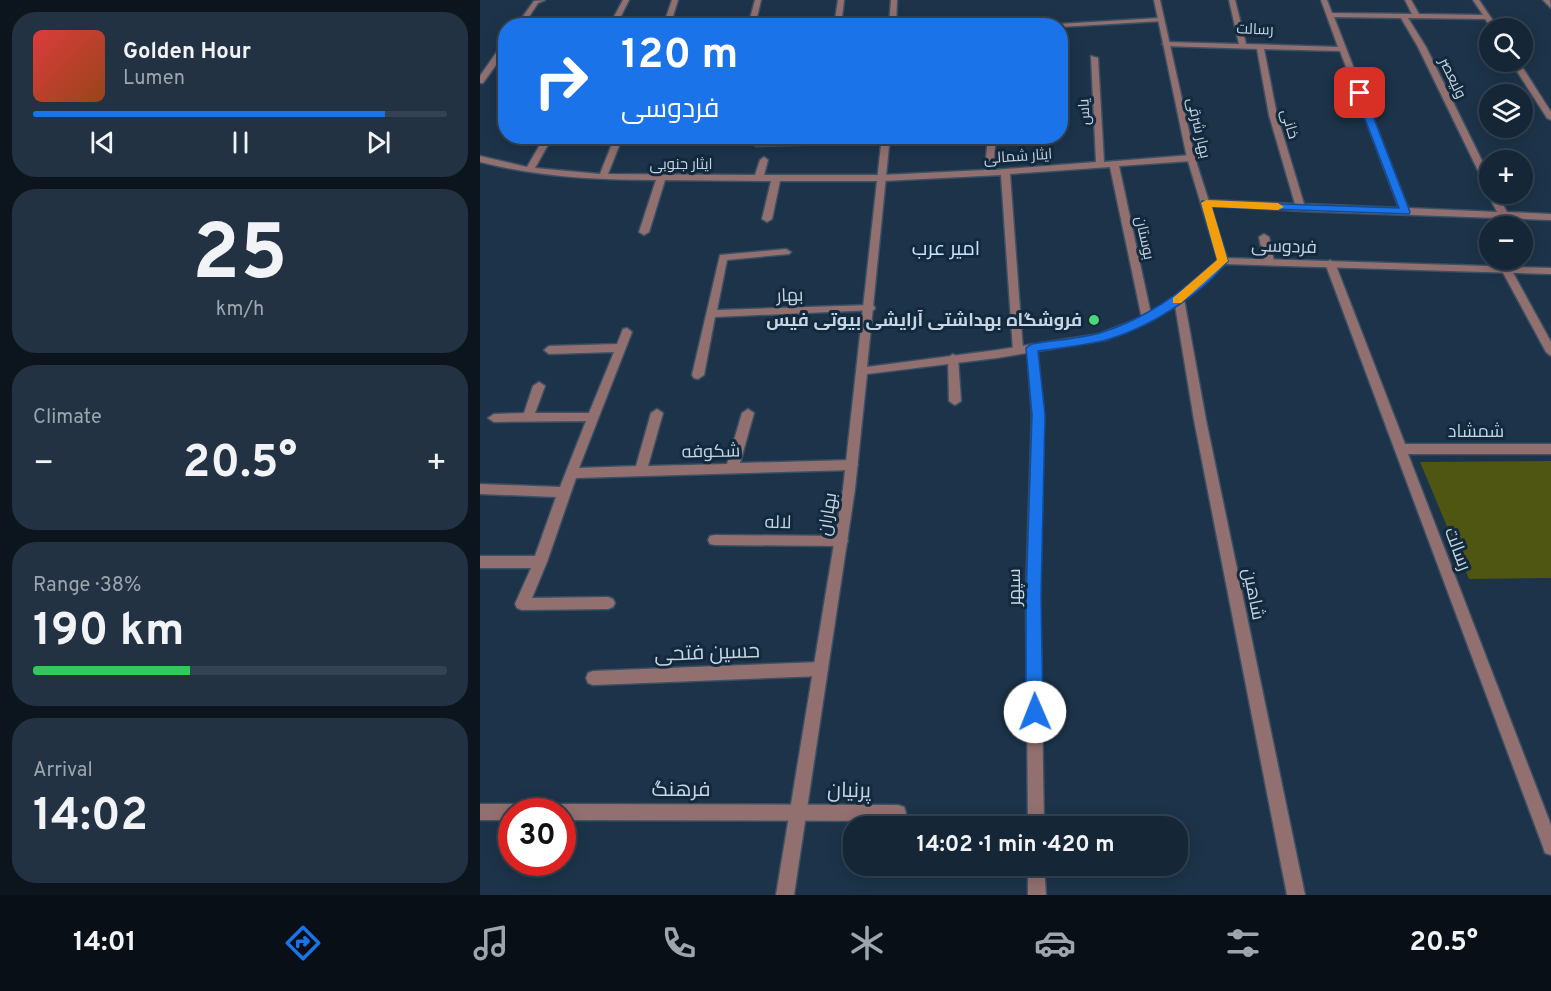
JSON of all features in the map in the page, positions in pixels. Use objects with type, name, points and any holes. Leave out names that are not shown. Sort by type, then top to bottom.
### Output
[{"type":"street","points":[[525,18],[536,2],[541,0]]},
{"type":"street","points":[[617,18],[627,0]]},
{"type":"street","points":[[669,18],[675,0]]},
{"type":"street","points":[[753,18],[758,0]]},
{"type":"street","points":[[838,18],[841,0]]},
{"type":"street","points":[[893,18],[894,0]]},
{"type":"street","name":"بهار شرقی","points":[[1156,0],[1191,158],[1223,261]]},
{"type":"street","points":[[1232,0],[1243,45]]},
{"type":"street","points":[[1324,0],[1405,212]]},
{"type":"street","points":[[1408,0],[1418,16]]},
{"type":"street","points":[[1476,0],[1488,17]]},
{"type":"street","points":[[1546,0],[1551,6]]},
{"type":"street","points":[[1330,15],[1488,17]]},
{"type":"street","name":"ولیعصر","points":[[1403,16],[1422,47],[1479,164]]},
{"type":"street","points":[[1068,24],[1160,20]]},
{"type":"street","name":"رسالت","points":[[1166,44],[1343,49]]},
{"type":"street","name":"خانی","points":[[1260,46],[1273,116],[1301,208]]},
{"type":"street","points":[[480,81],[498,56]]},
{"type":"street","name":"یاس","points":[[1094,58],[1101,164]]},
{"type":"street","points":[[1521,72],[1551,118]]},
{"type":"street","points":[[531,170],[545,144]]},
{"type":"street","points":[[603,176],[617,144]]},
{"type":"street","name":"بهاران","points":[[785,895],[852,465],[886,144]]},
{"type":"street","points":[[989,171],[991,144]]},
{"type":"street","name":"ایثار شمالی","points":[[883,177],[1191,158]]},
{"type":"street","name":"ایثار جنوبی","points":[[480,159],[499,165],[531,170],[603,176],[883,177]]},
{"type":"street","points":[[759,178],[764,160]]},
{"type":"street","name":"بوستان","points":[[1114,163],[1147,319]]},
{"type":"street","name":"سپهر","points":[[1005,171],[1025,349],[1038,415],[1033,597],[1036,816]]},
{"type":"street","points":[[644,232],[661,177]]},
{"type":"street","points":[[767,219],[776,178]]},
{"type":"street","points":[[1206,203],[1551,217]]},
{"type":"street","points":[[1498,204],[1503,214]]},
{"type":"street","points":[[1264,237],[1269,261]]},
{"type":"street","points":[[698,375],[723,257],[786,252]]},
{"type":"street","points":[[863,371],[1101,337],[1147,319],[1179,299],[1223,261]]},
{"type":"street","name":"فردوسی","points":[[1223,261],[1479,268]]},
{"type":"street","name":"رسالت","points":[[1330,263],[1551,847]]},
{"type":"street","points":[[1507,270],[1551,352]]},
{"type":"street","name":"فردوسی","points":[[1528,270],[1551,271]]},
{"type":"street","name":"شاهین","points":[[1179,299],[1200,420],[1296,895]]},
{"type":"street","name":"بهار","points":[[711,314],[870,308]]},
{"type":"street","points":[[608,603],[522,604],[627,332]]},
{"type":"street","points":[[549,350],[621,348]]},
{"type":"street","points":[[953,358],[955,401]]},
{"type":"street","points":[[528,418],[539,386]]},
{"type":"street","points":[[641,471],[657,413]]},
{"type":"street","points":[[732,469],[748,413]]},
{"type":"street","points":[[494,418],[593,417]]},
{"type":"street","name":"شمشاد","points":[[1402,449],[1551,449]]},
{"type":"street","name":"شکوفه","points":[[571,473],[852,465]]},
{"type":"street","points":[[480,489],[565,492]]},
{"type":"street","name":"لاله","points":[[715,540],[841,541]]},
{"type":"street","points":[[480,562],[540,562]]},
{"type":"street","name":"حسین فتحی","points":[[593,678],[821,669]]},
{"type":"street","points":[[480,812],[498,812]]},
{"type":"street","name":"فرهنگ","points":[[576,812],[798,812]]},
{"type":"street","name":"پرنیان","points":[[798,812],[898,813]]},
{"type":"street","points":[[1036,876],[1037,895]]},
{"type":"green space","points":[[1551,461],[1551,578],[1469,579],[1420,462]]},
{"type":"slow traffic","points":[[1177,300],[1223,261],[1206,203],[1278,207]]},
{"type":"place","name":"فروشگاه بهداشتی آرایشی بیوتی فیس","points":[[1094,320]]},
{"type":"district","name":"امیر عرب","points":[[946,248]]},
{"type":"route","points":[[1035,712],[1033,597],[1038,415],[1032,348],[1101,337],[1147,319],[1188,293],[1223,261],[1206,203],[1405,212],[1360,93]]}]
